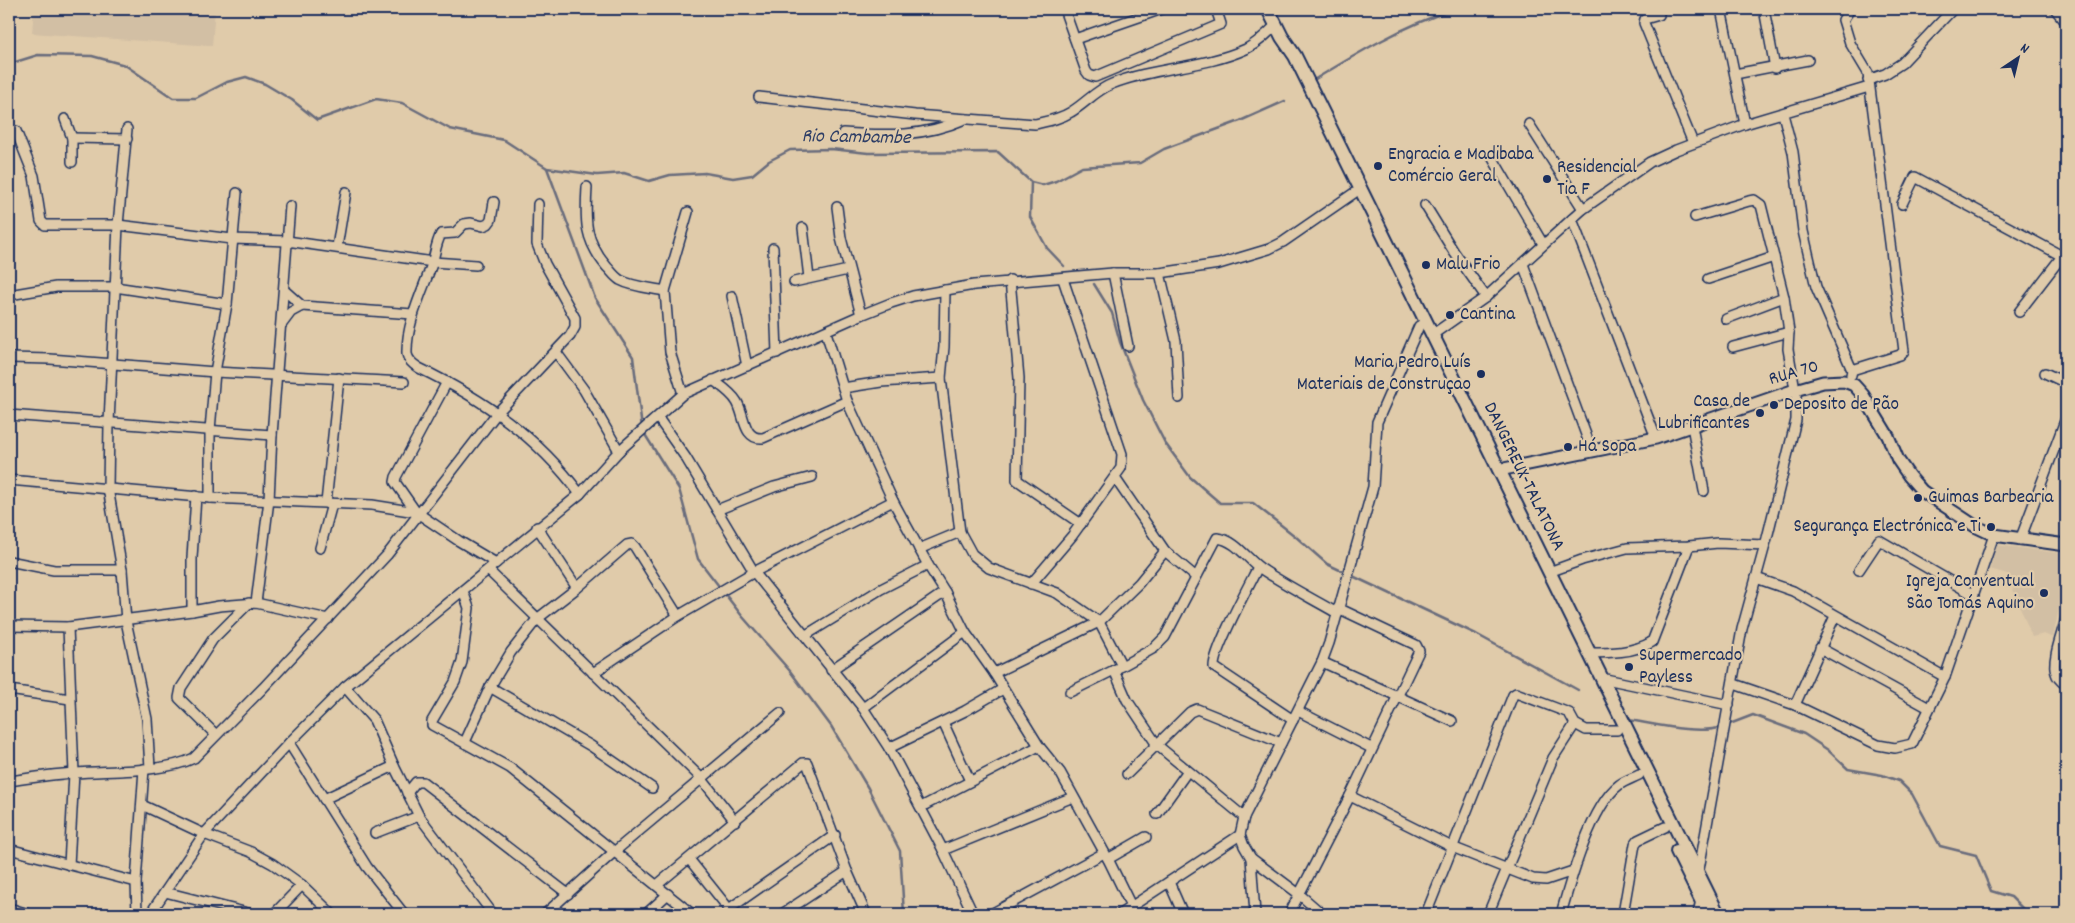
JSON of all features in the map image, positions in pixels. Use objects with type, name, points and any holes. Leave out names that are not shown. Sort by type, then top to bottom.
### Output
[{"type":"main road","name":"DANGEREUX-TALATONA","points":[[1268,9],[1319,114],[1432,334],[1718,914]]},
{"type":"main road","name":"DANGEREUX-TALATONA","points":[[1319,114],[1354,193],[1708,914]]},
{"type":"street","points":[[1064,9],[1089,75],[1095,77],[1221,24],[1222,22],[1216,9]]},
{"type":"street","points":[[1075,39],[1162,9]]},
{"type":"street","points":[[1721,9],[1745,124]]},
{"type":"street","points":[[1764,9],[1775,68]]},
{"type":"street","points":[[1850,9],[1843,20],[1850,44],[1864,66],[1868,83],[1904,351],[1900,355],[1852,370]]},
{"type":"street","points":[[1432,334],[1486,297],[1582,209],[1650,162],[1693,143],[1745,124],[1783,114],[1868,83],[1886,74],[1902,63],[1953,9]]},
{"type":"street","points":[[2055,9],[2066,21]]},
{"type":"street","points":[[1659,15],[1645,19],[1644,23],[1693,143]]},
{"type":"street","points":[[759,97],[914,114],[1035,124],[1055,120],[1071,112],[1104,88],[1115,83],[1230,55],[1279,31]]},
{"type":"street","points":[[1735,74],[1775,68],[1808,60]]},
{"type":"street","points":[[1783,114],[1792,152],[1803,231],[1816,287],[1852,370],[1850,382],[1863,395],[1888,436],[1898,460],[1922,491],[1975,526],[1994,535],[2066,545]]},
{"type":"street","points":[[843,133],[892,136],[927,132],[967,118]]},
{"type":"street","points":[[64,119],[72,138],[72,162]]},
{"type":"street","points":[[1529,124],[1582,209]]},
{"type":"street","points":[[16,131],[34,176],[41,221],[45,225],[118,225],[232,239],[287,241],[432,262],[476,265]]},
{"type":"street","points":[[72,138],[127,134],[118,225],[108,488],[122,570],[126,621],[147,719],[147,768],[142,804],[136,882],[137,914]]},
{"type":"street","points":[[1492,157],[1543,244]]},
{"type":"street","points":[[1902,204],[1915,177],[2065,256],[2019,312]]},
{"type":"street","points":[[587,187],[585,222],[596,254],[618,280],[665,290]]},
{"type":"street","points":[[336,247],[346,192]]},
{"type":"street","points":[[210,498],[210,430],[215,372],[227,304],[237,193]]},
{"type":"street","points":[[150,914],[204,834],[289,743],[345,687],[580,494],[619,451],[683,394],[891,303],[945,290],[1010,280],[1062,278],[1113,273],[1160,273],[1219,264],[1269,249],[1283,242],[1354,193]]},
{"type":"street","points":[[1695,217],[1749,201],[1758,202],[1761,205],[1784,296],[1789,332],[1788,348],[1795,390],[1796,420],[1742,629],[1734,684],[1698,875]]},
{"type":"street","points":[[494,202],[491,220],[488,224],[483,226],[471,223],[464,224],[455,233],[441,234],[413,314],[407,355],[411,363],[472,396],[497,413],[530,440],[564,472],[580,494]]},
{"type":"street","points":[[9,781],[74,773],[147,768],[183,763],[194,758],[387,555],[418,512],[497,413],[556,352],[575,327],[575,318],[545,264],[537,244],[538,204]]},
{"type":"street","points":[[1425,205],[1454,252],[1486,297]]},
{"type":"street","points":[[216,735],[179,698],[181,688],[213,639],[253,603],[269,500],[272,435],[290,206]]},
{"type":"street","points":[[837,207],[848,270],[861,315]]},
{"type":"street","points":[[683,394],[670,352],[665,290],[688,212]]},
{"type":"street","points":[[1572,219],[1656,438]]},
{"type":"street","points":[[803,228],[809,278]]},
{"type":"street","points":[[773,248],[777,353]]},
{"type":"street","points":[[1708,279],[1774,257]]},
{"type":"street","points":[[1523,264],[1592,451]]},
{"type":"street","points":[[794,282],[848,270]]},
{"type":"street","points":[[1113,273],[1128,346]]},
{"type":"street","points":[[1160,273],[1176,341],[1179,398]]},
{"type":"street","points":[[1031,584],[1082,524],[1122,468],[1122,454],[1062,278]]},
{"type":"street","points":[[1010,280],[1019,378],[1017,480],[1082,524]]},
{"type":"street","points":[[9,295],[56,286],[115,287],[227,304]]},
{"type":"street","points":[[284,290],[302,306]]},
{"type":"street","points":[[945,290],[944,347],[941,378],[960,532],[972,554],[989,568],[1057,593],[1099,622],[1118,668],[1127,700],[1157,745],[1187,772],[1244,817]]},
{"type":"street","points":[[732,296],[747,366]]},
{"type":"street","points":[[1726,319],[1784,296]]},
{"type":"street","points":[[281,326],[290,312],[302,306],[413,314]]},
{"type":"street","points":[[1322,914],[1251,858],[1240,835],[1244,817],[1322,662],[1372,486],[1377,422],[1419,326]]},
{"type":"street","points":[[826,332],[847,401],[893,501],[928,565],[946,592],[965,632],[994,673],[1039,746],[1060,772],[1133,910]]},
{"type":"street","points":[[1733,348],[1789,332]]},
{"type":"street","points":[[556,352],[584,390],[619,451]]},
{"type":"street","points":[[9,358],[50,358],[215,372],[404,382]]},
{"type":"street","points":[[2045,373],[2066,383]]},
{"type":"street","points":[[320,548],[329,503],[339,378]]},
{"type":"street","points":[[843,388],[881,382],[941,378]]},
{"type":"street","points":[[713,380],[738,403],[750,435],[757,439],[847,401]]},
{"type":"street","name":"RUA 70","points":[[1499,470],[1656,438],[1795,390],[1831,381],[1850,382]]},
{"type":"street","points":[[447,382],[396,477],[396,482],[418,512],[459,541],[496,563]]},
{"type":"street","points":[[9,415],[272,435]]},
{"type":"street","points":[[658,418],[686,458],[754,572],[863,708],[889,748],[943,850],[973,914]]},
{"type":"street","points":[[2020,540],[2066,418]]},
{"type":"street","points":[[1692,426],[1704,491]]},
{"type":"street","points":[[717,510],[774,487],[812,477]]},
{"type":"street","points":[[1115,478],[1165,551],[1196,576]]},
{"type":"street","points":[[9,480],[210,498],[372,505],[418,512]]},
{"type":"street","points":[[192,612],[192,558],[196,496]]},
{"type":"street","points":[[593,673],[678,616],[754,572],[893,501]]},
{"type":"street","points":[[537,528],[578,588]]},
{"type":"street","points":[[919,549],[960,532]]},
{"type":"street","points":[[1734,684],[1795,705],[1878,746],[1895,748],[1912,744],[1945,676],[1994,535]]},
{"type":"street","points":[[1070,692],[1154,648],[1165,637],[1217,538],[1221,538],[1245,553],[1258,567],[1337,611],[1419,647],[1419,651],[1371,748],[1350,796],[1289,914]]},
{"type":"street","points":[[1859,570],[1878,540],[1974,595]]},
{"type":"street","points":[[1549,572],[1582,560],[1627,548],[1726,543],[1765,545]]},
{"type":"street","points":[[465,742],[490,687],[511,652],[537,619],[578,588],[627,545],[632,544],[678,616]]},
{"type":"street","points":[[1589,654],[1617,652],[1643,647],[1652,642],[1689,546]]},
{"type":"street","points":[[994,673],[1099,622],[1139,583],[1165,551]]},
{"type":"street","points":[[9,561],[54,570],[122,570]]},
{"type":"street","points":[[806,635],[881,589],[928,565]]},
{"type":"street","points":[[1258,567],[1229,625],[1215,658],[1214,667],[1293,720]]},
{"type":"street","points":[[488,570],[701,778],[735,821]]},
{"type":"street","points":[[1756,578],[1793,592],[1945,676]]},
{"type":"street","points":[[463,591],[469,608],[462,662],[455,682],[432,721],[435,728],[465,742],[510,768],[692,914]]},
{"type":"street","points":[[831,670],[946,592]]},
{"type":"street","points":[[9,626],[68,627],[126,621],[192,612],[219,606],[253,603],[328,619]]},
{"type":"street","points":[[1795,705],[1835,616]]},
{"type":"street","points":[[2066,618],[2056,656],[2055,671],[2057,676],[2066,685]]},
{"type":"street","points":[[68,627],[74,773],[69,865]]},
{"type":"street","points":[[863,708],[965,632]]},
{"type":"street","points":[[1820,648],[1929,708]]},
{"type":"street","points":[[1322,662],[1452,721]]},
{"type":"street","points":[[1601,678],[1729,705]]},
{"type":"street","points":[[345,687],[374,720],[419,816],[493,914]]},
{"type":"street","points":[[490,687],[591,746],[652,788]]},
{"type":"street","points":[[889,748],[943,722],[1003,689]]},
{"type":"street","points":[[9,690],[70,699]]},
{"type":"street","points":[[1426,914],[1513,695],[1516,694],[1568,713],[1574,724],[1586,730],[1617,730]]},
{"type":"street","points":[[1127,774],[1190,712],[1197,709],[1282,743]]},
{"type":"street","points":[[1298,711],[1371,748]]},
{"type":"street","points":[[545,914],[614,852],[780,714]]},
{"type":"street","points":[[943,722],[970,781]]},
{"type":"street","points":[[1488,914],[1553,758],[1574,724]]},
{"type":"street","points":[[289,743],[367,866],[404,914]]},
{"type":"street","points":[[921,807],[1039,746]]},
{"type":"street","points":[[657,885],[803,764],[807,763],[847,871],[866,914]]},
{"type":"street","points":[[324,799],[394,766]]},
{"type":"street","points":[[1156,814],[1187,772]]},
{"type":"street","points":[[1561,914],[1574,871],[1599,812],[1619,785],[1639,775]]},
{"type":"street","points":[[407,793],[416,782],[423,782],[568,894]]},
{"type":"street","points":[[1350,796],[1452,847],[1533,879],[1546,880],[1574,871]]},
{"type":"street","points":[[943,850],[1073,797]]},
{"type":"street","points":[[142,804],[204,834],[251,852],[273,864],[302,885],[332,914]]},
{"type":"street","points":[[375,833],[419,816]]},
{"type":"street","points":[[1622,914],[1635,844],[1638,840],[1665,827]]},
{"type":"street","points":[[690,859],[731,912],[835,835]]},
{"type":"street","points":[[1120,914],[1133,910],[1168,882],[1240,835]]},
{"type":"street","points":[[991,914],[1146,837]]},
{"type":"street","points":[[9,849],[136,882]]},
{"type":"street","points":[[1251,858],[1253,913]]},
{"type":"street","points":[[782,914],[847,871]]},
{"type":"street","points":[[1168,882],[1183,914]]},
{"type":"street","points":[[274,914],[302,885]]},
{"type":"street","points":[[165,892],[252,914]]},
{"type":"street","points":[[646,914],[668,894]]},
{"type":"street","points":[[1698,914],[1701,900]]},
{"type":"street","points":[[9,908],[28,914]]},
{"type":"shaded area","points":[[34,9],[215,9],[212,46],[32,33]]},
{"type":"shaded area","points":[[1997,545],[2066,554],[2066,572],[2053,638],[2044,634],[2032,637],[2007,574],[1990,569]]},
{"type":"waterway","name":"Rio Cambambe","points":[[1312,81],[1399,31],[1455,9]]},
{"type":"waterway","name":"Rio Cambambe","points":[[9,64],[38,55],[92,56],[125,65],[173,98],[196,98],[227,82],[246,77],[265,84],[292,100],[317,120],[376,99],[402,103],[450,129],[504,140],[547,168],[597,175],[624,173],[649,181],[670,175],[705,173],[733,178],[752,175],[769,161],[790,150],[831,149],[868,153],[998,152],[1031,182],[1043,185],[1056,181],[1082,167],[1140,163],[1164,149],[1240,121],[1285,101]]},
{"type":"waterway","points":[[547,168],[595,298],[633,357],[642,428]]},
{"type":"waterway","points":[[1031,182],[1030,217],[1047,248],[1064,266]]},
{"type":"waterway","points":[[1094,284],[1112,313],[1120,342],[1143,400],[1165,443],[1190,477],[1220,503],[1253,503],[1327,564],[1476,634],[1578,690]]},
{"type":"waterway","points":[[644,433],[679,489],[698,559],[742,616],[790,671],[831,726],[868,788],[900,851],[904,914]]},
{"type":"waterway","points":[[1727,725],[1753,715],[1804,734],[1828,750],[1848,769],[1882,775],[1899,781],[1912,794],[1940,846],[1976,855],[1991,891],[2011,897],[2028,914]]},
{"type":"waterway","points":[[1629,720],[1701,730],[1722,727]]},
{"type":"place","name":"Engracia e Madibaba Comércio Geral","points":[[1378,166]]},
{"type":"place","name":"Residencial Tia F","points":[[1547,179]]},
{"type":"place","name":"Malu Frio","points":[[1426,265]]},
{"type":"place","name":"Cantina","points":[[1450,315]]},
{"type":"place","name":"Maria Pedro Luís Materiais de Construçao","points":[[1481,374]]},
{"type":"place","name":"Deposito de Pão","points":[[1774,405]]},
{"type":"place","name":"Casa de Lubrificantes","points":[[1760,413]]},
{"type":"place","name":"Há Sopa","points":[[1568,447]]},
{"type":"place","name":"Guimas Barbearia","points":[[1918,498]]},
{"type":"place","name":"Segurança Electrónica e Ti","points":[[1991,527]]},
{"type":"place","name":"Igreja Conventual São Tomás Aquino","points":[[2044,593]]},
{"type":"place","name":"Supermercado Payless","points":[[1629,667]]}]
